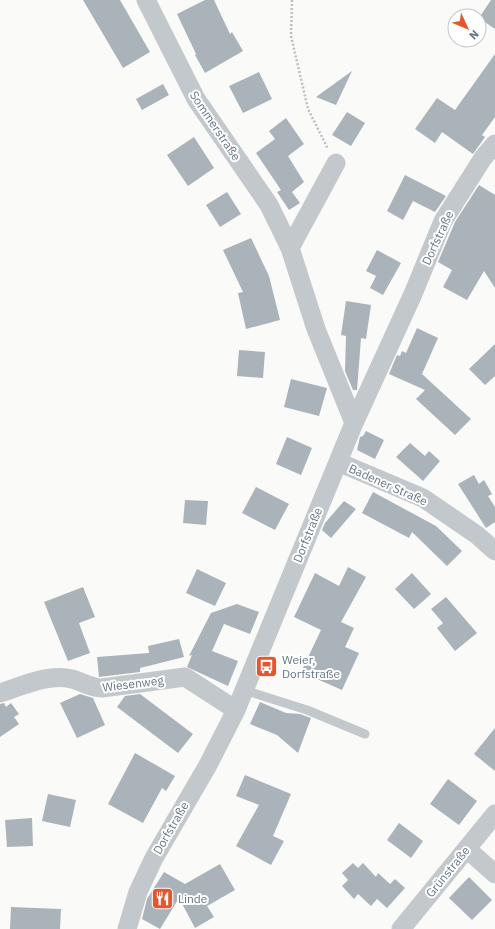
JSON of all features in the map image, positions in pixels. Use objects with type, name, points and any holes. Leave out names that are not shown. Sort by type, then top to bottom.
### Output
[{"type":"street","name":"Sommerstraße","points":[[146,0],[196,99],[269,205],[290,248],[316,329],[354,423]]},
{"type":"street","name":"Dorfstraße","points":[[127,929],[138,892],[154,858],[208,765],[236,710],[354,423],[414,294],[443,221],[483,158],[495,144]]},
{"type":"street","points":[[290,248],[336,163]]},
{"type":"street","name":"Badener Straße","points":[[338,462],[423,498],[493,546]]},
{"type":"street","name":"Wiesenweg","points":[[0,693],[50,678],[72,679],[91,688],[102,688],[185,677],[236,710]]},
{"type":"street","name":"Grünstraße","points":[[401,929],[495,814]]},
{"type":"street","points":[[467,849],[495,874]]},
{"type":"lane","points":[[244,690],[307,710],[365,734]]},
{"type":"path","points":[[292,0],[292,36],[308,109],[336,163]]},
{"type":"building","points":[[83,0],[120,0],[150,52],[123,68]]},
{"type":"building","points":[[205,0],[214,0],[230,34],[232,32],[243,51],[205,73],[195,55],[196,54],[177,14]]},
{"type":"building","points":[[491,0],[495,0],[495,29],[487,24],[487,8],[486,8]]},
{"type":"building","points":[[495,54],[495,117],[482,135],[485,137],[473,154],[442,132],[435,143],[415,129],[437,98],[455,110]]},
{"type":"building","points":[[352,71],[336,105],[316,97]]},
{"type":"building","points":[[259,72],[272,99],[243,113],[229,86]]},
{"type":"building","points":[[163,84],[169,95],[142,110],[136,99]]},
{"type":"building","points":[[347,112],[365,123],[351,146],[332,135]]},
{"type":"building","points":[[286,118],[304,144],[288,156],[304,182],[292,192],[300,203],[289,210],[277,192],[281,190],[256,153],[275,139],[269,131]]},
{"type":"building","points":[[194,137],[214,168],[188,186],[167,155]]},
{"type":"building","points":[[405,175],[446,196],[435,212],[413,201],[403,220],[387,211]]},
{"type":"building","points":[[479,185],[495,195],[495,288],[484,271],[467,300],[443,287],[452,270],[438,262],[455,222]]},
{"type":"building","points":[[227,192],[241,214],[220,227],[206,205]]},
{"type":"building","points":[[251,238],[269,276],[280,320],[246,329],[238,293],[243,292],[223,250]]},
{"type":"building","points":[[377,250],[401,263],[383,295],[370,288],[376,276],[366,271]]},
{"type":"building","points":[[346,301],[371,305],[366,339],[361,338],[357,390],[353,390],[345,371],[346,336],[341,335]]},
{"type":"building","points":[[417,328],[438,338],[422,374],[471,419],[455,435],[416,399],[425,390],[389,374],[397,355],[400,356],[402,351],[406,353]]},
{"type":"building","points":[[495,344],[495,376],[485,385],[469,369]]},
{"type":"building","points":[[239,350],[265,352],[263,378],[237,376]]},
{"type":"building","points":[[291,379],[327,388],[319,416],[284,407]]},
{"type":"building","points":[[366,431],[384,440],[375,459],[357,450],[360,437],[363,436]]},
{"type":"building","points":[[287,437],[312,448],[301,475],[276,464]]},
{"type":"building","points":[[410,443],[425,456],[429,451],[440,461],[423,481],[396,457]]},
{"type":"building","points":[[474,475],[479,484],[484,480],[492,494],[488,496],[495,507],[495,522],[486,528],[458,484]]},
{"type":"building","points":[[256,487],[289,504],[275,530],[242,513]]},
{"type":"building","points":[[373,492],[436,526],[462,551],[447,566],[412,532],[409,538],[362,513]]},
{"type":"building","points":[[185,500],[208,501],[206,525],[183,523]]},
{"type":"building","points":[[344,501],[356,509],[331,538],[322,530],[325,523]]},
{"type":"building","points":[[348,567],[366,577],[341,622],[354,628],[345,647],[359,653],[342,690],[301,672],[321,630],[294,617],[315,573],[339,586]]},
{"type":"building","points":[[197,569],[226,583],[215,606],[186,593]]},
{"type":"building","points":[[412,573],[431,594],[414,609],[395,589]]},
{"type":"building","points":[[83,587],[95,617],[79,623],[90,653],[68,661],[44,602]]},
{"type":"building","points":[[446,597],[477,633],[455,651],[437,628],[443,623],[431,609]]},
{"type":"building","points":[[237,604],[259,612],[250,634],[224,624],[212,651],[238,661],[228,686],[187,667],[192,655],[189,656],[211,613]]},
{"type":"building","points":[[179,639],[184,657],[140,668],[140,672],[99,677],[97,657],[149,653],[148,646]]},
{"type":"building","points":[[80,694],[93,698],[105,725],[77,738],[60,703]]},
{"type":"building","points":[[140,694],[193,734],[178,753],[117,707],[125,696]]},
{"type":"building","points":[[260,702],[286,713],[300,714],[311,718],[298,753],[277,735],[250,724]]},
{"type":"building","points":[[4,703],[6,707],[11,703],[19,714],[14,717],[19,724],[0,737],[0,704]]},
{"type":"building","points":[[495,728],[495,771],[474,754]]},
{"type":"building","points":[[135,753],[175,776],[166,791],[162,788],[143,823],[108,804]]},
{"type":"building","points":[[245,775],[291,794],[273,836],[284,841],[271,865],[236,846],[259,805],[236,796]]},
{"type":"building","points":[[448,779],[477,801],[459,825],[430,804]]},
{"type":"building","points":[[48,794],[76,800],[70,827],[42,821]]},
{"type":"building","points":[[32,818],[33,846],[7,847],[5,820]]},
{"type":"building","points":[[399,823],[423,841],[411,858],[387,840]]},
{"type":"building","points":[[353,863],[358,868],[363,863],[376,877],[378,873],[390,884],[395,879],[405,888],[387,908],[377,899],[371,906],[358,894],[354,899],[342,886],[348,880],[342,873]]},
{"type":"building","points":[[220,864],[235,890],[207,906],[214,917],[195,928],[179,898],[160,929],[142,919],[147,899],[164,872],[185,884]]},
{"type":"building","points":[[469,877],[492,900],[472,920],[449,898]]},
{"type":"building","points":[[11,907],[61,909],[60,929],[10,929]]},
{"type":"place","name":"Weier, Dorfstraße","points":[[267,667]]},
{"type":"place","name":"Linde","points":[[162,899]]}]
